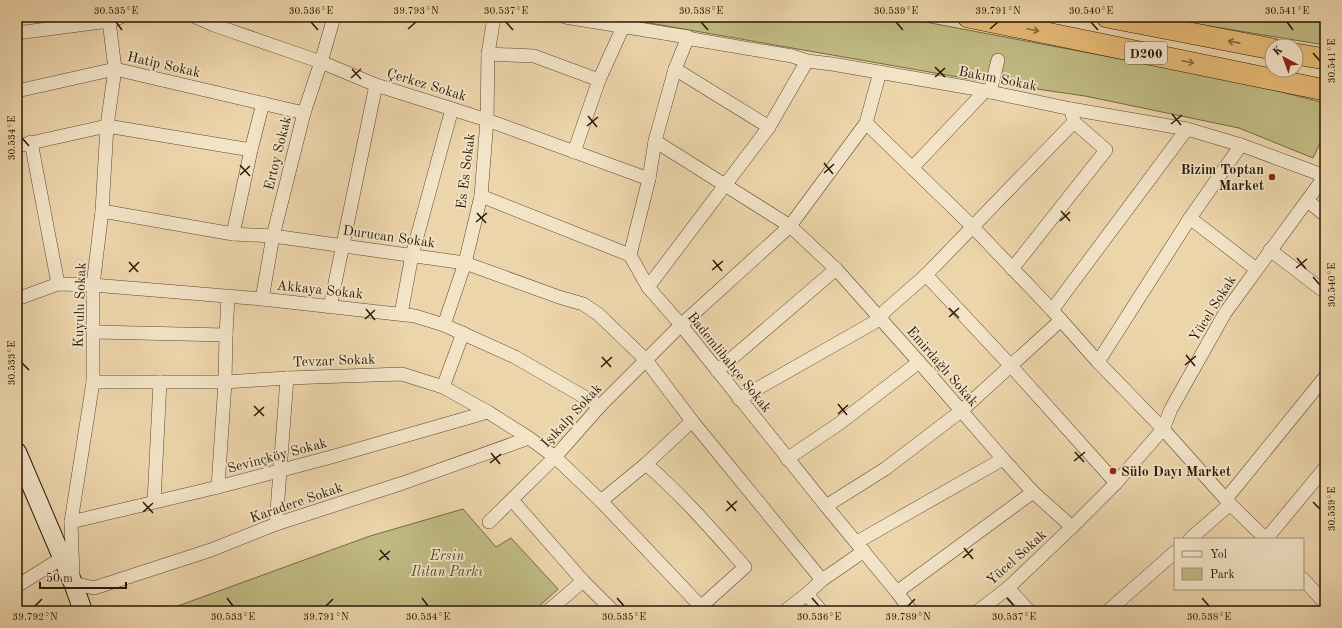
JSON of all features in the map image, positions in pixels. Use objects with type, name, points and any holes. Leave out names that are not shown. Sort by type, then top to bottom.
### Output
[{"type":"highway","name":"D200","points":[[968,17],[1325,90]]},
{"type":"highway","name":"D200","points":[[1107,17],[1264,47]]},
{"type":"highway","points":[[1304,56],[1325,60]]},
{"type":"main road","points":[[17,452],[59,559],[83,611]]},
{"type":"main road","points":[[17,473],[40,528],[59,559]]},
{"type":"main road","points":[[70,584],[76,611]]},
{"type":"street","name":"Çerkez Sokak","points":[[196,17],[214,25],[321,62],[376,85],[487,120],[649,179]]},
{"type":"street","name":"Ertoy Sokak","points":[[262,299],[273,236],[304,113],[334,17]]},
{"type":"street","name":"Es Es Sokak","points":[[444,325],[464,263],[481,196],[487,120],[488,54],[494,17]]},
{"type":"street","name":"Bakım Sokak","points":[[565,17],[688,37],[692,39],[792,56],[807,61],[987,91],[1071,109],[1187,129],[1241,145],[1325,176]]},
{"type":"street","points":[[17,33],[115,19]]},
{"type":"street","name":"Kuyulu Sokak","points":[[70,584],[72,522],[93,382],[93,285],[102,211],[107,126],[115,69],[115,19]]},
{"type":"street","points":[[574,152],[599,80],[623,27]]},
{"type":"street","points":[[481,196],[630,256],[649,179],[655,141],[675,69],[688,37]]},
{"type":"street","points":[[488,54],[534,56],[599,80]]},
{"type":"street","points":[[912,168],[987,91],[998,60]]},
{"type":"street","points":[[648,287],[769,127],[807,61]]},
{"type":"street","name":"Hatip Sokak","points":[[17,91],[115,69],[304,113]]},
{"type":"street","points":[[675,69],[769,127]]},
{"type":"street","name":"Işıkalp Sokak","points":[[489,522],[554,457],[600,406],[681,325],[790,226],[866,123],[880,72]]},
{"type":"street","points":[[330,307],[376,85]]},
{"type":"street","points":[[233,234],[251,150],[263,103]]},
{"type":"street","points":[[401,314],[412,255],[452,109]]},
{"type":"street","points":[[1012,269],[1106,150],[1074,122],[1071,109]]},
{"type":"street","points":[[739,399],[880,319],[885,311],[926,275],[1074,122]]},
{"type":"street","points":[[866,123],[973,227],[1052,310],[1098,362],[1163,429],[1228,502],[1265,538]]},
{"type":"street","points":[[17,146],[107,126],[251,150]]},
{"type":"street","points":[[1052,310],[1187,129]]},
{"type":"street","name":"Emirdağlı Sokak","points":[[655,141],[726,184],[790,226],[836,269],[1033,492],[1072,527]]},
{"type":"street","points":[[31,142],[58,284]]},
{"type":"street","points":[[1098,362],[1190,218],[1241,145]]},
{"type":"street","name":"Yücel Sokak","points":[[978,611],[1008,588],[1072,527],[1116,483],[1163,429],[1172,408],[1225,313],[1325,176]]},
{"type":"street","points":[[1308,201],[1325,215]]},
{"type":"street","name":"Durucan Sokak","points":[[102,211],[233,234],[273,236],[464,263],[583,304],[598,314],[646,360],[692,421],[822,580]]},
{"type":"street","points":[[1190,218],[1256,269]]},
{"type":"street","points":[[1270,250],[1325,292]]},
{"type":"street","name":"Bademlibahçe Sokak","points":[[630,256],[648,287],[681,325],[911,611]]},
{"type":"street","points":[[717,371],[836,269]]},
{"type":"street","points":[[926,275],[1011,366],[1116,483]]},
{"type":"street","name":"Akkaya Sokak","points":[[17,299],[58,284],[93,285],[262,299],[415,316],[444,325],[515,357],[600,406]]},
{"type":"street","points":[[218,486],[225,382],[228,297]]},
{"type":"street","points":[[826,506],[885,469],[961,411],[1061,320]]},
{"type":"street","points":[[94,332],[226,335]]},
{"type":"street","points":[[443,387],[463,333]]},
{"type":"street","points":[[787,458],[840,423],[919,362]]},
{"type":"street","name":"Tevzar Sokak","points":[[93,382],[225,382],[402,374],[443,387],[488,412],[554,457],[601,501],[701,609]]},
{"type":"street","points":[[1191,538],[1228,502],[1325,377]]},
{"type":"street","points":[[276,524],[287,378]]},
{"type":"street","points":[[154,502],[160,382]]},
{"type":"street","name":"Sevinçköy Sokak","points":[[72,522],[331,457],[488,412]]},
{"type":"street","points":[[601,501],[646,464],[692,421]]},
{"type":"street","name":"Karadere Sokak","points":[[70,584],[94,588],[211,550],[276,524],[403,483],[528,438]]},
{"type":"street","points":[[785,611],[807,594],[860,547],[1003,459]]},
{"type":"street","points":[[646,464],[689,504],[745,567],[701,609]]},
{"type":"street","points":[[1267,538],[1325,468]]},
{"type":"street","points":[[897,592],[1033,492]]},
{"type":"street","points":[[512,500],[583,581],[613,611]]},
{"type":"street","points":[[1108,611],[1174,553]]},
{"type":"street","points":[[17,586],[59,559]]},
{"type":"street","points":[[1304,580],[1324,601]]},
{"type":"street","points":[[548,611],[583,581]]},
{"type":"street","points":[[1008,588],[1029,611]]},
{"type":"street","points":[[807,594],[821,611]]},
{"type":"green space","points":[[615,17],[899,17],[1242,82],[1325,103],[1325,138],[1323,137],[1313,158],[1239,128],[1085,96],[975,80]]},
{"type":"green space","points":[[1154,17],[1325,17],[1325,45],[1304,42],[1304,38],[1282,38]]},
{"type":"green space","name":"Ersin Ilıtan Parkı","points":[[463,509],[496,547],[511,538],[558,589],[534,611],[164,611],[370,536]]},
{"type":"place","name":"Bizim Toptan Market","points":[[1272,177]]},
{"type":"place","name":"Sülo Dayı Market","points":[[1113,471]]}]
